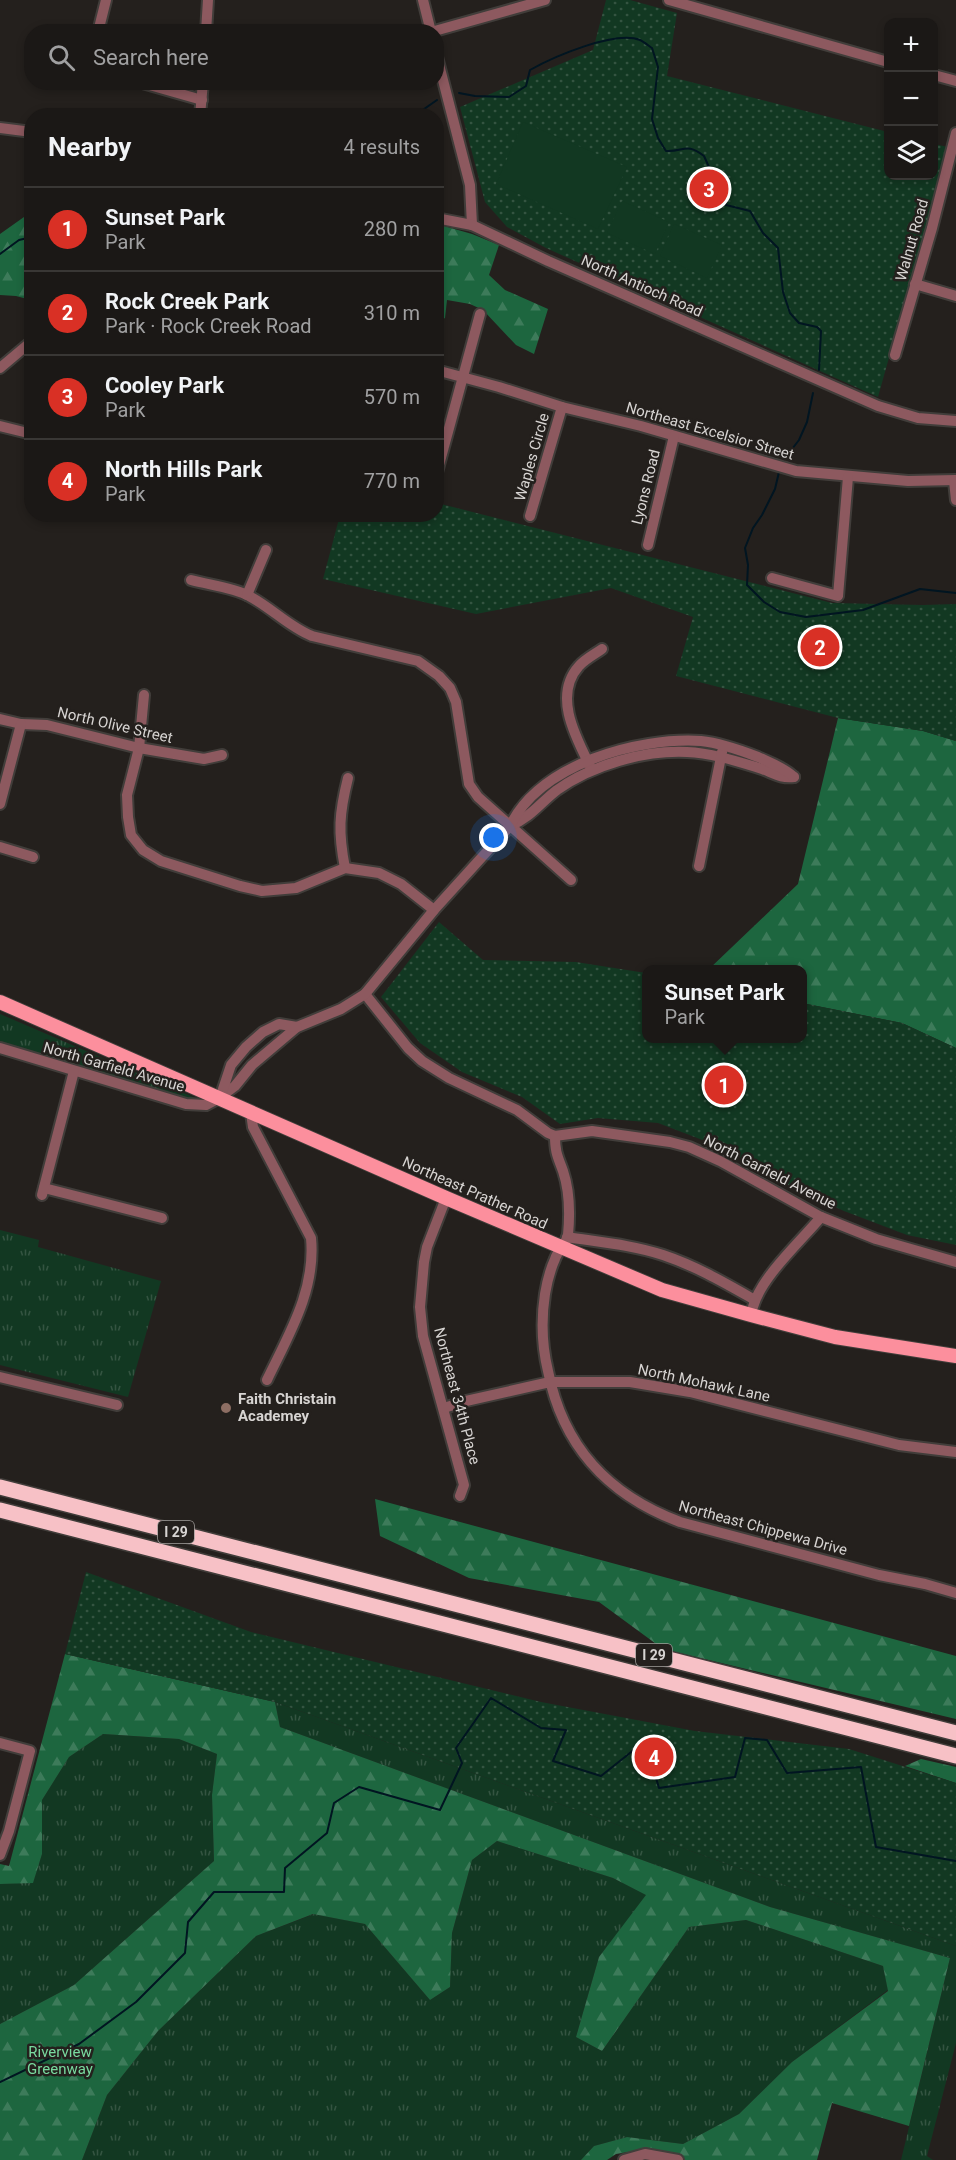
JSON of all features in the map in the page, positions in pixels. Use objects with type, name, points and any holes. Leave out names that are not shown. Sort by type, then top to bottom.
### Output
[{"type":"highway","name":"I 29","points":[[0,1487],[956,1733]]},
{"type":"highway","name":"I 29","points":[[0,1510],[956,1756]]},
{"type":"main road","name":"Northeast Prather Road","points":[[0,1002],[446,1198],[564,1243],[662,1290],[835,1337],[956,1356]]},
{"type":"street","points":[[100,24],[106,0]]},
{"type":"street","points":[[206,24],[208,0]]},
{"type":"street","points":[[423,0],[429,24]]},
{"type":"street","points":[[444,28],[545,0]]},
{"type":"street","points":[[669,0],[884,61]]},
{"type":"street","points":[[938,76],[956,81]]},
{"type":"street","points":[[444,84],[470,185],[471,225]]},
{"type":"street","points":[[167,90],[202,100]]},
{"type":"street","points":[[201,108],[203,90]]},
{"type":"street","points":[[0,128],[24,131]]},
{"type":"street","name":"Walnut Road","points":[[896,355],[956,133]]},
{"type":"street","name":"North Antioch Road","points":[[444,220],[471,225],[878,406],[918,418],[956,421]]},
{"type":"street","points":[[915,284],[956,296]]},
{"type":"street","points":[[444,446],[480,314]]},
{"type":"street","points":[[0,368],[24,347]]},
{"type":"street","name":"Northeast Excelsior Street","points":[[444,372],[796,471],[908,481],[955,481]]},
{"type":"street","name":"Waples Circle","points":[[530,516],[562,407]]},
{"type":"street","points":[[0,426],[24,432]]},
{"type":"street","name":"Lyons Road","points":[[648,545],[674,436]]},
{"type":"street","points":[[772,578],[838,596],[848,477]]},
{"type":"street","points":[[955,481],[956,500]]},
{"type":"street","points":[[247,595],[266,550]]},
{"type":"street","points":[[191,580],[247,595],[273,611],[296,630],[312,636],[418,661],[439,676],[450,688],[456,702],[469,784],[478,798],[571,880]]},
{"type":"street","points":[[590,767],[567,713],[566,696],[570,681],[579,665],[602,649]]},
{"type":"street","points":[[144,695],[139,748],[127,795],[131,835],[143,850],[161,861],[262,891],[296,888],[345,868],[379,873],[401,884],[434,910]]},
{"type":"street","name":"North Olive Street","points":[[0,719],[21,724],[47,725],[139,748],[204,759],[222,755]]},
{"type":"street","points":[[0,804],[21,724]]},
{"type":"street","points":[[219,1098],[235,1086],[252,1065],[297,1027],[341,1009],[365,994],[434,910],[510,826],[525,820],[555,792],[590,767],[603,754],[644,744],[703,741],[736,748],[783,768],[794,777],[784,778],[762,769],[688,752],[657,753],[590,767]]},
{"type":"street","points":[[699,866],[723,746]]},
{"type":"street","points":[[345,868],[339,840],[340,812],[348,778]]},
{"type":"street","points":[[0,847],[33,857]]},
{"type":"street","points":[[365,994],[408,1048],[435,1071],[517,1110],[555,1136]]},
{"type":"street","points":[[219,1098],[231,1065],[246,1047],[263,1032],[279,1024],[297,1027]]},
{"type":"street","name":"North Garfield Avenue","points":[[0,1048],[186,1104],[206,1105],[219,1098]]},
{"type":"street","points":[[75,1071],[43,1192],[162,1218]]},
{"type":"street","points":[[251,1113],[253,1127],[311,1238],[310,1275],[298,1317],[267,1380]]},
{"type":"street","name":"North Garfield Avenue","points":[[555,1136],[592,1131],[670,1142],[689,1147],[720,1161],[821,1217],[876,1239],[956,1262]]},
{"type":"street","name":"Northeast Chippewa Drive","points":[[555,1136],[555,1154],[563,1171],[569,1197],[564,1243],[548,1280],[542,1315],[542,1332],[550,1382],[569,1434],[585,1456],[614,1486],[642,1505],[680,1522],[956,1593]]},
{"type":"street","name":"Northeast 34th Place","points":[[446,1198],[427,1247],[420,1307],[423,1336],[464,1485],[460,1496]]},
{"type":"street","points":[[751,1316],[755,1300],[769,1277],[821,1217]]},
{"type":"street","points":[[564,1243],[645,1250],[665,1255],[728,1283],[755,1300]]},
{"type":"street","points":[[0,1377],[117,1405]]},
{"type":"street","name":"North Mohawk Lane","points":[[444,1408],[550,1382],[630,1382],[690,1392],[890,1443],[956,1452]]},
{"type":"street","points":[[0,1743],[30,1750],[9,1831],[0,1855]]},
{"type":"street","points":[[624,2160],[639,2154],[650,2154],[678,2160]]},
{"type":"green space","points":[[606,0],[630,0],[677,13],[667,76],[884,131],[884,180],[938,180],[938,145],[948,147],[878,397],[546,248],[507,227],[485,202],[460,107],[593,50]]},
{"type":"green space","points":[[523,122],[627,167],[598,229],[496,184]]},
{"type":"green space","points":[[622,201],[669,222],[655,254],[607,233]]},
{"type":"green space","points":[[24,217],[24,298],[0,295],[0,234]]},
{"type":"green space","points":[[674,224],[722,245],[707,278],[660,256]]},
{"type":"green space","points":[[444,226],[499,245],[489,275],[505,290],[548,309],[534,354],[516,345],[483,310],[470,304],[447,300],[445,318]]},
{"type":"green space","points":[[444,505],[832,603],[956,604],[956,741],[923,731],[838,718],[676,676],[693,617],[611,588],[476,614],[323,579],[338,522],[444,522]]},
{"type":"green space","points":[[838,718],[923,731],[956,741],[956,1048],[902,1023],[807,1004],[807,965],[713,965],[798,884]]},
{"type":"green space","points":[[439,922],[483,960],[576,962],[642,972],[642,1043],[807,1043],[807,1004],[902,1023],[956,1048],[956,1245],[907,1235],[844,1211],[789,1186],[726,1149],[658,1123],[598,1118],[560,1124],[522,1097],[462,1072],[420,1043],[381,997]]},
{"type":"green space","points":[[0,1014],[200,1100],[178,1097],[0,1043]]},
{"type":"green space","points":[[0,1230],[39,1240],[38,1247],[161,1281],[128,1397],[0,1365]]},
{"type":"green space","points":[[375,1499],[956,1656],[956,1719],[663,1649],[599,1602],[469,1578],[380,1536]]},
{"type":"green space","points":[[86,1572],[251,1632],[541,1702],[695,1731],[849,1749],[956,1783],[956,1946],[275,1702],[65,1654]]},
{"type":"green space","name":"Riverview Greenway","points":[[65,1654],[275,1702],[280,1727],[770,1907],[950,1958],[909,2126],[832,2103],[817,2160],[683,2160],[640,2150],[616,2154],[607,2160],[581,2160],[594,2146],[627,2137],[683,2144],[739,2114],[792,2062],[888,1991],[883,1966],[746,1920],[689,1927],[602,2051],[576,2037],[599,1957],[646,1895],[613,1878],[497,1841],[472,1860],[452,1933],[450,1987],[430,2000],[365,1924],[313,1914],[256,1936],[158,2031],[107,2095],[82,2160],[0,2160],[0,2024],[74,1985],[214,1861],[212,1795],[217,1754],[179,1739],[103,1734],[69,1757],[42,1800],[42,1854],[33,1883],[0,1884],[0,1864],[9,1866]]},
{"type":"green space","points":[[275,1702],[956,1946],[956,2043],[927,2156],[933,2160],[901,2160],[950,1958],[770,1907],[280,1727]]},
{"type":"green space","points":[[103,1734],[179,1739],[217,1754],[212,1795],[214,1861],[74,1985],[0,2024],[0,1884],[33,1882],[42,1854],[42,1800],[69,1757]]},
{"type":"green space","points":[[921,1759],[956,1767],[956,1783],[905,1766]]},
{"type":"green space","points":[[497,1841],[613,1878],[647,1895],[599,1957],[576,2037],[602,2051],[689,1927],[746,1920],[883,1966],[888,1990],[792,2062],[739,2114],[683,2144],[627,2137],[594,2146],[581,2160],[82,2160],[107,2095],[158,2031],[256,1936],[314,1914],[365,1924],[430,2000],[450,1987],[452,1933],[472,1860]]},
{"type":"waterway","points":[[459,93],[509,97],[526,86],[530,70],[553,58],[600,42],[629,38],[640,40],[652,48],[658,67],[652,119],[658,138],[666,151],[693,149],[704,156],[726,205],[750,211],[763,233],[778,248],[783,292],[790,313],[799,323],[817,327],[821,331],[819,370]]},
{"type":"waterway","points":[[426,108],[437,100]]},
{"type":"waterway","points":[[0,254],[24,239]]},
{"type":"waterway","points":[[782,462],[799,440],[807,422],[813,393]]},
{"type":"waterway","points":[[779,472],[775,489],[753,528],[745,548],[748,565],[747,585],[764,602],[780,612],[806,617],[863,610],[920,589],[956,593]]},
{"type":"waterway","points":[[0,2082],[79,2044],[136,2002],[185,1953],[188,1922],[214,1892],[284,1892],[285,1868],[327,1833],[334,1803],[359,1787],[440,1810],[462,1763],[456,1748],[491,1698],[541,1728],[566,1730],[553,1761],[601,1776],[645,1741],[659,1788],[735,1777],[745,1738],[767,1740],[787,1773],[861,1767],[876,1847],[956,1861]]},
{"type":"place","name":"Cooley Park","points":[[709,189]]},
{"type":"place","name":"Rock Creek Park","points":[[820,647]]},
{"type":"place","name":"Sunset Park","points":[[724,1085]]},
{"type":"place","name":"Faith Christain Academey","points":[[226,1408]]},
{"type":"place","name":"North Hills Park","points":[[654,1757]]}]
